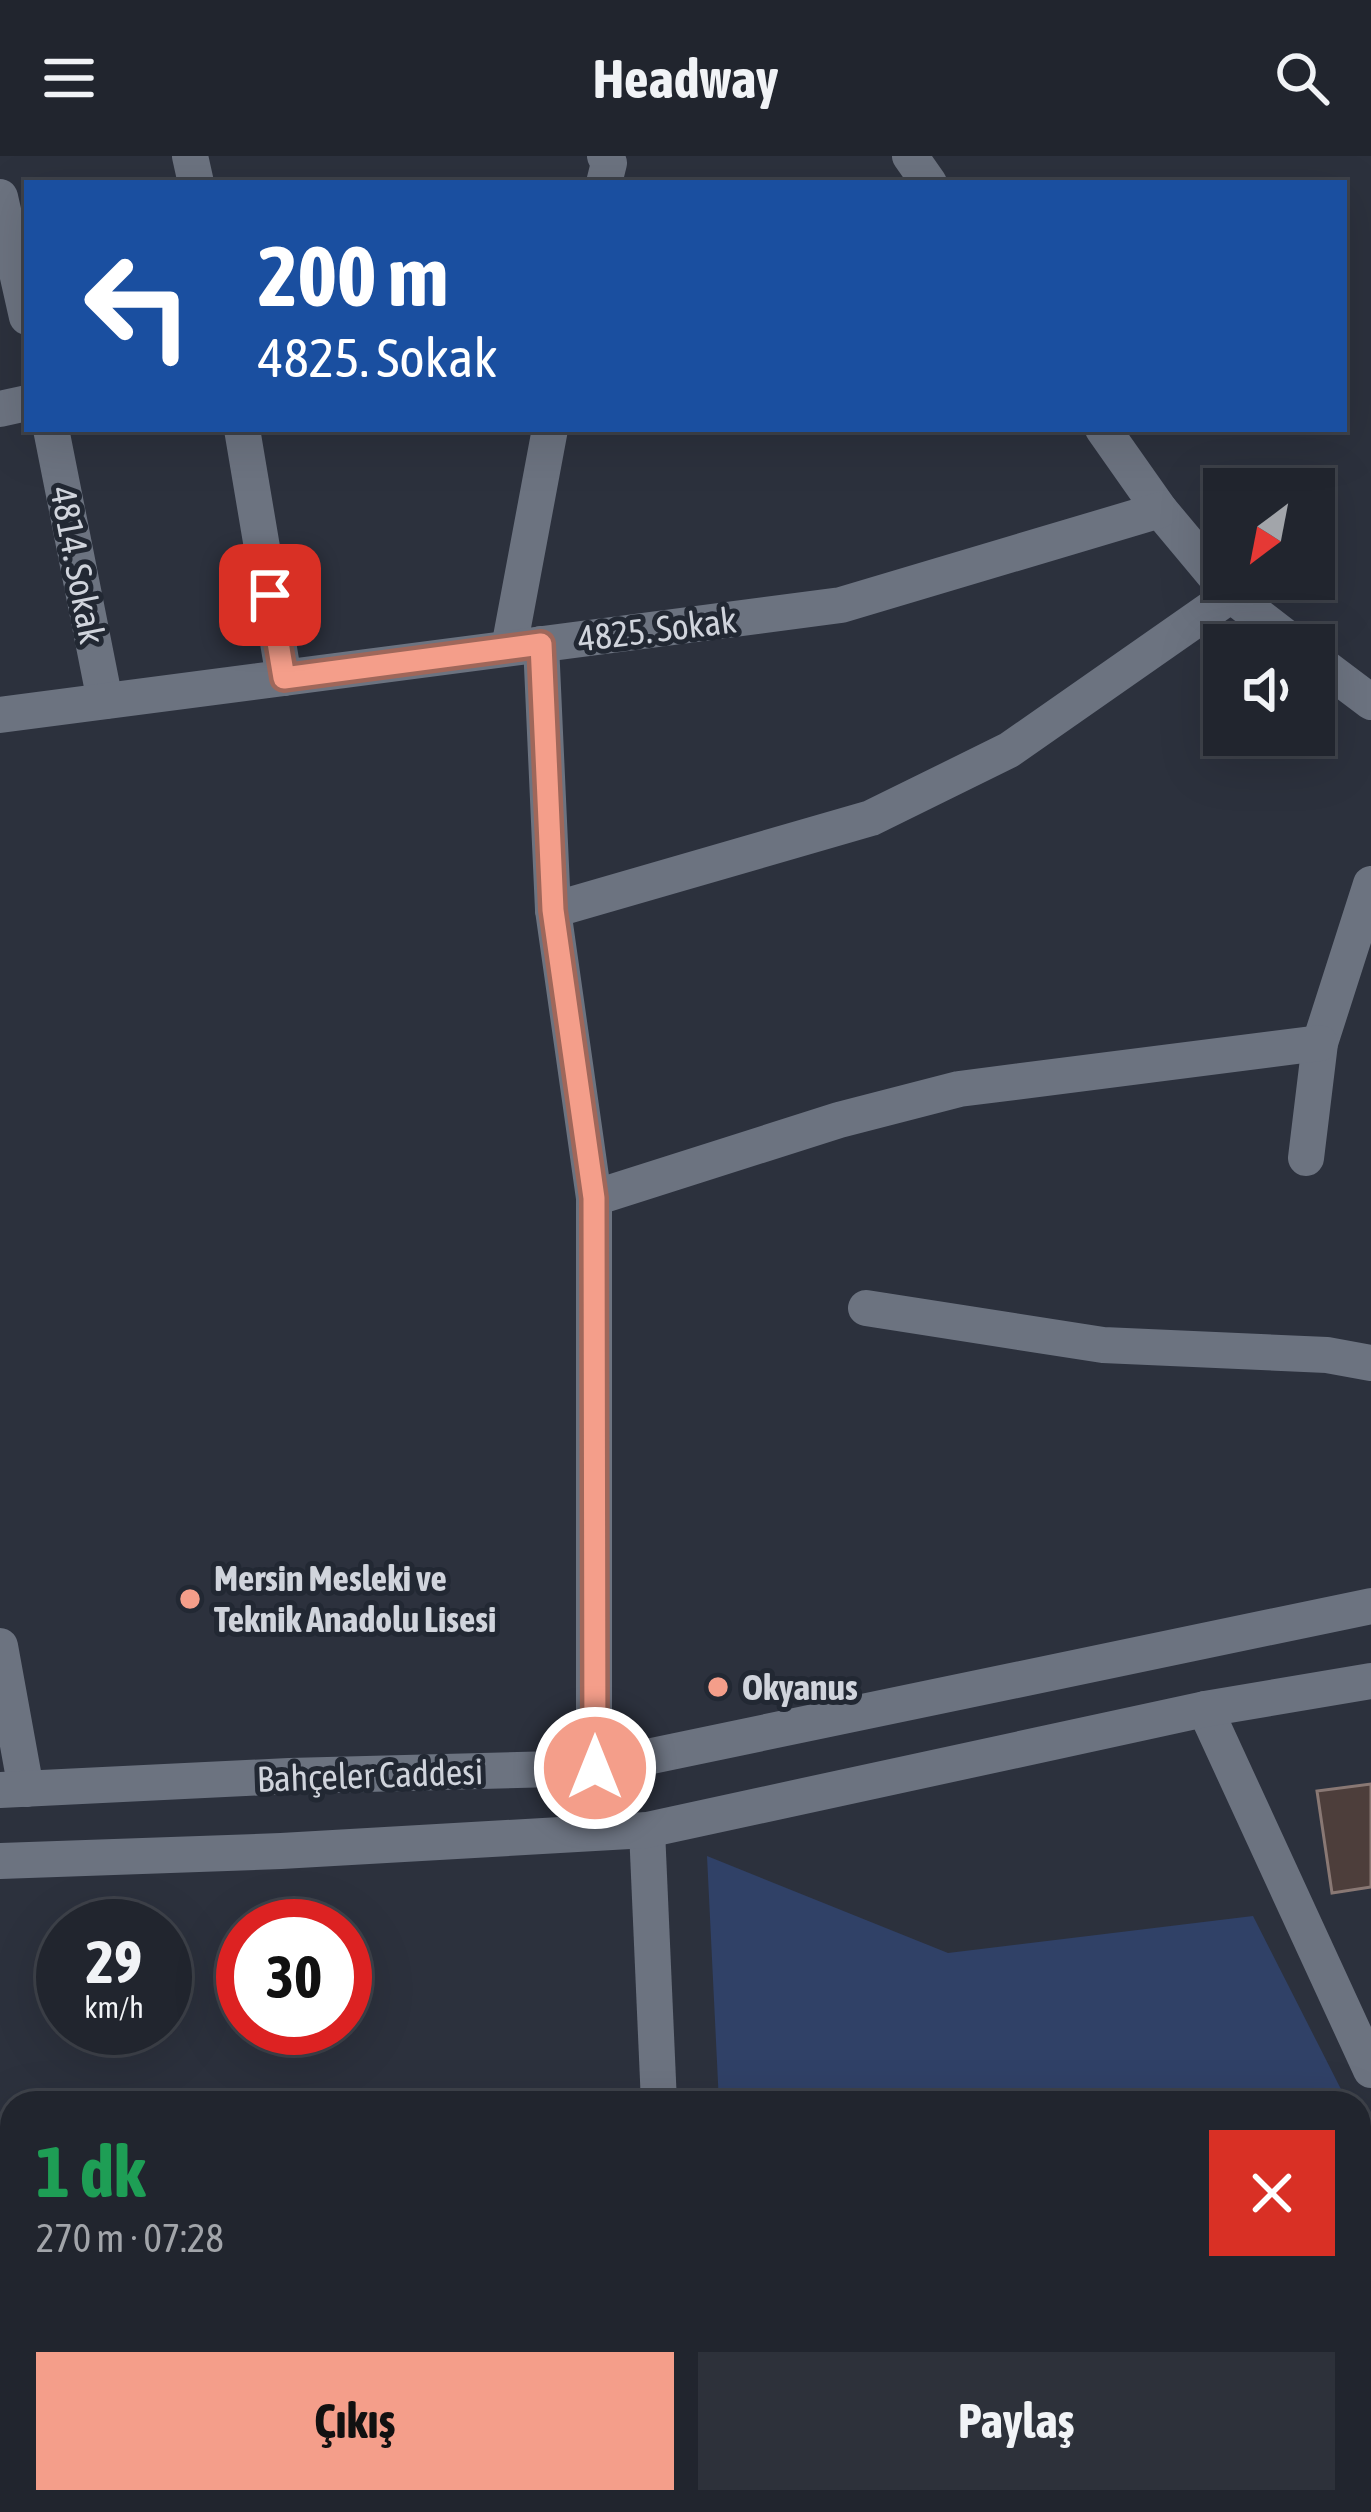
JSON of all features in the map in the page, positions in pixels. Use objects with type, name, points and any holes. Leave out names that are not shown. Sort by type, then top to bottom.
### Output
[{"type":"street","points":[[0,196],[24,304]]},
{"type":"street","name":"4814. Sokak","points":[[52,432],[105,701]]},
{"type":"street","points":[[243,432],[284,678]]},
{"type":"street","points":[[550,432],[525,646],[553,910],[594,1198],[595,1768]]},
{"type":"street","points":[[1105,432],[1203,561]]},
{"type":"street","name":"4825. Sokak","points":[[0,715],[841,605],[1160,510]]},
{"type":"street","points":[[553,910],[872,818],[1009,750],[1224,600]]},
{"type":"street","points":[[1238,600],[1269,624]]},
{"type":"street","points":[[1335,674],[1371,702]]},
{"type":"street","points":[[1306,1158],[1320,1043],[1371,884]]},
{"type":"street","points":[[594,1198],[839,1120],[959,1089],[1320,1043]]},
{"type":"street","points":[[866,1308],[1103,1345],[1327,1355],[1371,1363]]},
{"type":"street","name":"Bahçeler Caddesi","points":[[13,1790],[595,1768],[1371,1606]]},
{"type":"street","points":[[0,1646],[13,1790]]},
{"type":"street","name":"Bahçeler Caddesi","points":[[0,1861],[647,1830],[1204,1709],[1371,1682]]},
{"type":"street","points":[[1204,1709],[1371,2070]]},
{"type":"street","points":[[647,1830],[658,2091]]},
{"type":"shaded area","points":[[707,1856],[948,1953],[1253,1916],[1342,2091],[718,2091]]},
{"type":"building","points":[[1371,1784],[1371,1887],[1332,1893],[1317,1791]]},
{"type":"place","name":"Mersin Mesleki ve Teknik Anadolu Lisesi","points":[[190,1599]]},
{"type":"place","name":"Okyanus","points":[[718,1687]]},
{"type":"route","points":[[270,595],[284,678],[541,644],[553,910],[594,1198],[595,1768]]}]
